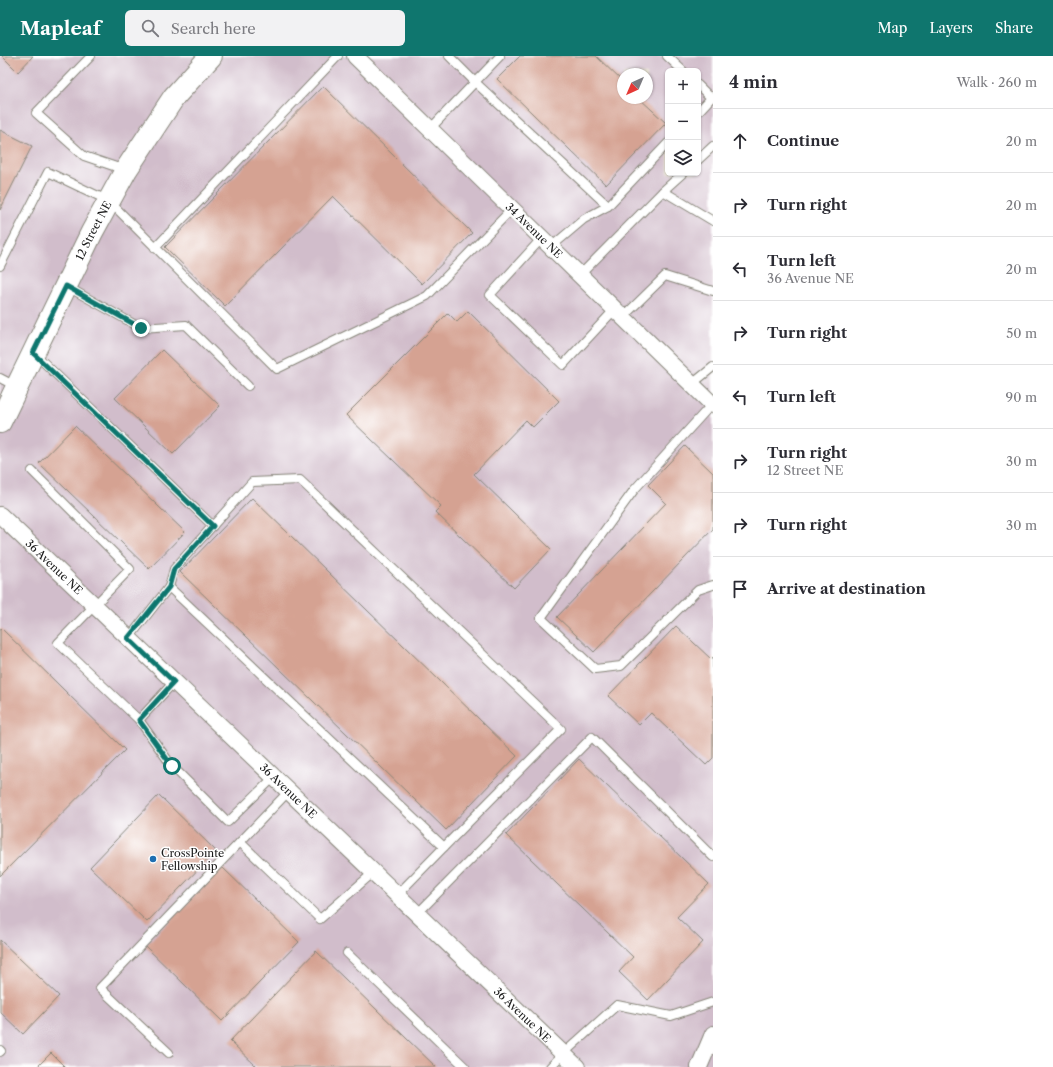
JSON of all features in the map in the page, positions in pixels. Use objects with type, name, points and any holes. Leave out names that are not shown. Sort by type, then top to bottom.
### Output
[{"type":"street","name":"12 Street NE","points":[[0,422],[8,382],[33,353],[92,232],[126,170],[174,97],[212,56]]},
{"type":"street","name":"34 Avenue NE","points":[[355,56],[713,404]]},
{"type":"street","name":"36 Avenue NE","points":[[0,515],[577,1067]]},
{"type":"street","points":[[699,1067],[713,1034]]},
{"type":"lane","points":[[91,56],[36,113],[84,156],[126,170]]},
{"type":"lane","points":[[155,248],[338,56]]},
{"type":"lane","points":[[449,56],[608,206]]},
{"type":"lane","points":[[430,129],[500,56]]},
{"type":"lane","points":[[667,56],[680,68]]},
{"type":"lane","points":[[701,88],[712,97],[701,109]]},
{"type":"lane","points":[[665,146],[608,206],[547,243],[490,295],[563,365],[619,313],[665,276],[713,291]]},
{"type":"lane","points":[[701,157],[713,146]]},
{"type":"lane","points":[[0,266],[48,172],[109,201],[276,369],[427,296],[512,208]]},
{"type":"lane","points":[[580,275],[680,176]]},
{"type":"lane","points":[[663,191],[713,221]]},
{"type":"lane","points":[[66,286],[141,328],[186,325],[248,386]]},
{"type":"lane","points":[[33,353],[213,526]]},
{"type":"lane","points":[[692,384],[713,367]]},
{"type":"lane","points":[[713,404],[634,490],[541,618],[595,669],[622,666],[698,590],[713,584]]},
{"type":"lane","points":[[32,472],[130,569],[58,643],[139,720],[172,766],[228,822],[274,776]]},
{"type":"lane","points":[[128,638],[169,587],[174,569],[252,482],[300,480],[561,729],[397,895]]},
{"type":"lane","points":[[169,587],[444,847]]},
{"type":"lane","points":[[139,720],[174,682]]},
{"type":"lane","points":[[417,914],[592,737],[713,856]]},
{"type":"lane","points":[[169,1053],[100,988],[289,791]]},
{"type":"lane","points":[[240,842],[320,919],[374,872]]},
{"type":"lane","points":[[346,953],[465,1067]]},
{"type":"lane","points":[[550,1067],[617,1005],[671,1016],[713,1002]]},
{"type":"shaded area","points":[[0,56],[713,56],[713,1067],[0,1067]]},
{"type":"building","points":[[2,56],[33,56],[18,72]]},
{"type":"building","points":[[520,56],[596,56],[617,76],[617,104],[645,104],[665,122],[665,124],[606,185],[497,79]]},
{"type":"building","points":[[323,86],[472,233],[422,284],[333,196],[225,306],[165,247]]},
{"type":"building","points":[[0,130],[32,146],[0,210]]},
{"type":"building","points":[[468,311],[559,401],[533,427],[526,420],[474,474],[551,549],[514,588],[435,512],[441,506],[346,415],[448,313],[457,322]]},
{"type":"building","points":[[162,350],[220,406],[173,454],[115,398]]},
{"type":"building","points":[[75,426],[185,532],[149,569],[39,463]]},
{"type":"building","points":[[685,446],[713,473],[713,529],[594,652],[557,617],[666,503],[648,485]]},
{"type":"building","points":[[252,498],[517,756],[446,830],[180,572]]},
{"type":"building","points":[[676,626],[711,659],[713,657],[713,758],[706,765],[651,713],[639,725],[608,696]]},
{"type":"building","points":[[1,628],[125,750],[0,876],[0,630]]},
{"type":"building","points":[[579,759],[709,884],[677,917],[703,942],[648,1000],[619,972],[633,957],[506,835]]},
{"type":"building","name":"CrossPointe Fellowship","points":[[159,795],[216,851],[147,922],[90,867]]},
{"type":"building","points":[[222,867],[299,942],[222,1021],[145,946]]},
{"type":"building","points":[[0,940],[59,996],[23,1034],[0,1012]]},
{"type":"building","points":[[316,951],[436,1067],[257,1067],[230,1041]]},
{"type":"building","points":[[51,1053],[65,1067],[37,1067]]},
{"type":"place","name":"CrossPointe Fellowship","points":[[153,859]]},
{"type":"route","points":[[141,328],[66,286],[33,353],[213,526],[174,569],[169,587],[128,638],[174,682],[139,720],[172,766]]}]
